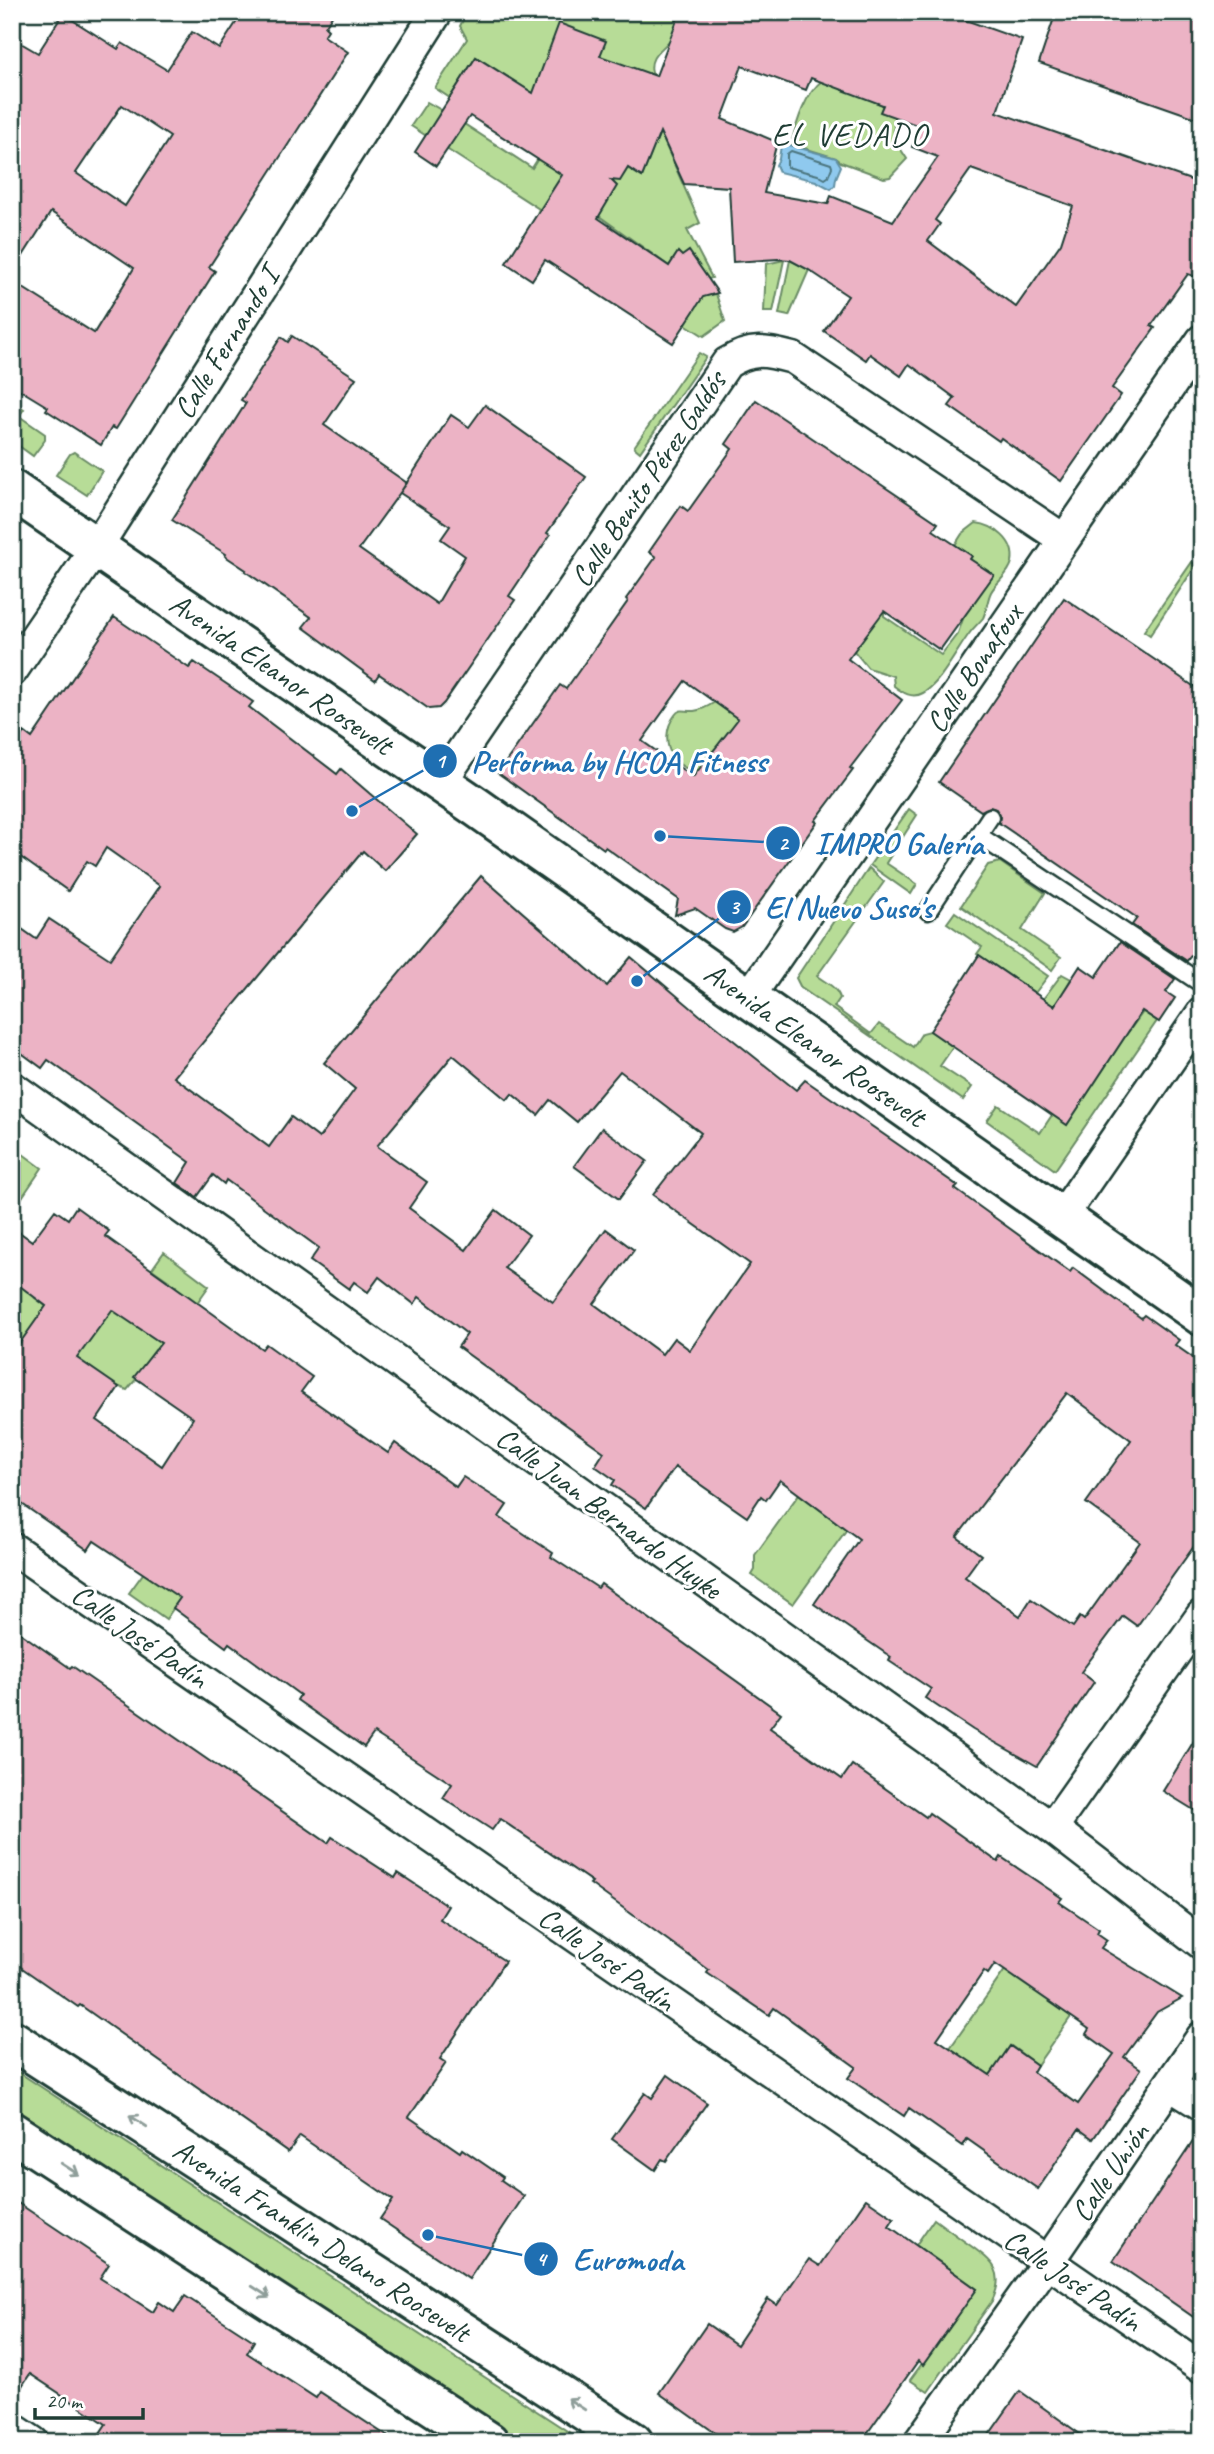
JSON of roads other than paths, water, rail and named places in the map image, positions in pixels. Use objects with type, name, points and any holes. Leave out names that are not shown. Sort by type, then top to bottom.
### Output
[{"type":"street","name":"Calle Fernando I","points":[[12,671],[96,548],[437,12]]},
{"type":"street","name":"Calle Bonafoux","points":[[749,997],[1202,340]]},
{"type":"street","name":"Calle Benito Pérez Galdós","points":[[441,782],[727,363],[740,354],[755,351],[793,358],[1063,539]]},
{"type":"street","name":"Avenida Eleanor Roosevelt","points":[[12,490],[441,782],[1202,1316]]},
{"type":"street","points":[[1061,1218],[1202,1013]]},
{"type":"street","name":"Calle Juan Bernardo Huyke","points":[[12,1087],[1052,1828],[1202,1944]]},
{"type":"street","name":"Calle José Padín","points":[[12,1548],[1202,2368]]},
{"type":"street","points":[[1052,1828],[1202,1615]]},
{"type":"street","name":"Calle Unión","points":[[919,2442],[1047,2263],[1202,2037]]},
{"type":"street","name":"Avenida Franklin Delano Roosevelt","points":[[12,2040],[633,2442]]},
{"type":"street","points":[[1170,2085],[1202,2105]]},
{"type":"street","points":[[12,2132],[489,2442]]},
{"type":"street","points":[[12,2428],[33,2442]]},
{"type":"lane","points":[[928,911],[990,817]]},
{"type":"lane","points":[[978,835],[1202,984]]},
{"type":"water","points":[[781,145],[836,158],[841,166],[835,185],[831,189],[816,181],[779,172],[776,165]]},
{"type":"place","name":"Performa by HCOA Fitness","points":[[352,811]]},
{"type":"place","name":"IMPRO Galería","points":[[660,836]]},
{"type":"place","name":"El Nuevo Suso's","points":[[637,981]]},
{"type":"place","name":"Euromoda","points":[[428,2235]]},
{"type":"district","name":"EL VEDADO","points":[[850,134]]}]
